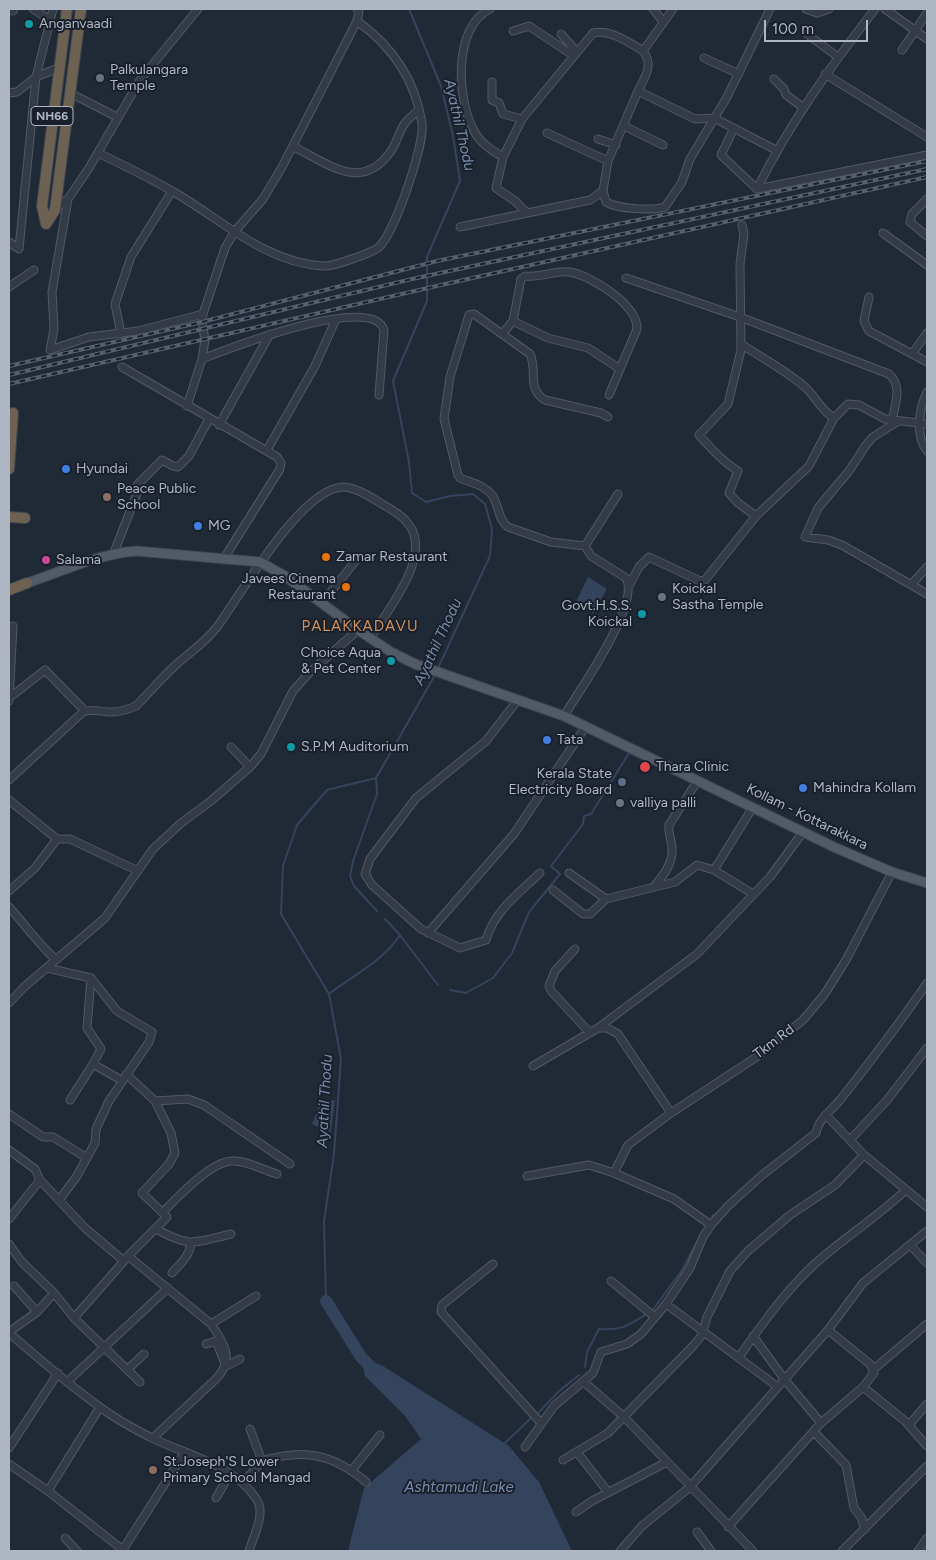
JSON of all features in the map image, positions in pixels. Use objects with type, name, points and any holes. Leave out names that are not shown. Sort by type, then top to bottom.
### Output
[{"type":"highway","name":"NH66","points":[[55,208],[46,224],[42,206],[58,68],[67,9]]},
{"type":"highway","points":[[55,208],[81,9]]},
{"type":"highway","points":[[9,466],[13,412]]},
{"type":"highway","points":[[9,517],[25,518]]},
{"type":"highway","points":[[9,590],[27,584]]},
{"type":"main road","points":[[27,584],[62,569],[113,554],[136,551],[260,562],[285,576],[370,638]]},
{"type":"main road","name":"Kollam - Kottarakkara","points":[[370,638],[415,664],[564,716],[803,832],[892,872],[927,883]]},
{"type":"street","points":[[9,9],[13,11],[14,9]]},
{"type":"street","points":[[34,9],[50,20]]},
{"type":"street","points":[[9,242],[19,249],[36,77],[53,9]]},
{"type":"street","points":[[55,208],[68,199],[98,153],[117,117],[143,75],[198,9]]},
{"type":"street","points":[[187,406],[202,359],[205,340],[202,322],[203,314],[218,264],[236,231],[263,200],[294,147],[357,21],[359,12],[356,9]]},
{"type":"street","points":[[490,9],[479,18],[469,35],[463,52],[461,87],[463,105],[473,130],[489,149],[503,158]]},
{"type":"street","points":[[653,9],[663,21]]},
{"type":"street","points":[[643,51],[657,34],[663,21],[673,9]]},
{"type":"street","points":[[527,213],[515,201],[496,188],[503,158],[522,119],[593,32],[599,31],[628,41],[643,51],[648,57],[649,67],[608,161],[604,190],[606,202],[638,208],[665,207],[682,182],[690,159],[739,74],[770,9]]},
{"type":"street","points":[[806,9],[817,13],[829,9]]},
{"type":"street","points":[[757,189],[776,150],[825,74],[875,9]]},
{"type":"street","points":[[885,9],[927,39]]},
{"type":"street","points":[[902,50],[927,13]]},
{"type":"street","points":[[98,153],[172,190],[274,254],[301,264],[324,267],[373,252],[380,246],[388,233],[415,165],[422,137],[419,109],[413,88],[400,62],[377,35],[357,21]]},
{"type":"street","points":[[513,31],[529,26],[576,54]]},
{"type":"street","points":[[561,34],[576,54]]},
{"type":"street","points":[[807,34],[838,57]]},
{"type":"street","points":[[704,58],[739,74]]},
{"type":"street","points":[[9,93],[17,92],[36,77],[58,68]]},
{"type":"street","points":[[825,74],[927,137]]},
{"type":"street","points":[[774,79],[784,89],[786,95],[804,108]]},
{"type":"street","points":[[492,82],[492,100],[499,103],[504,114],[522,119]]},
{"type":"street","points":[[638,91],[695,119],[714,118],[776,150]]},
{"type":"street","points":[[70,93],[117,117]]},
{"type":"street","points":[[294,147],[354,174],[368,172],[378,168],[388,156],[405,123],[419,109]]},
{"type":"street","points":[[624,126],[663,145]]},
{"type":"street","points":[[734,128],[721,155],[757,189]]},
{"type":"street","points":[[547,133],[608,161]]},
{"type":"street","points":[[598,139],[616,145]]},
{"type":"street","points":[[757,189],[927,155]]},
{"type":"street","points":[[121,334],[115,304],[131,258],[172,190]]},
{"type":"street","points":[[460,228],[590,200],[604,190]]},
{"type":"street","points":[[68,199],[52,292],[54,329],[50,350],[89,336],[121,334],[160,327],[203,314]]},
{"type":"street","points":[[927,199],[912,214],[910,222],[927,236]]},
{"type":"street","points":[[742,224],[744,234],[740,264],[742,344],[728,404],[699,435],[716,451],[726,464],[738,471],[729,493],[738,503],[756,516]]},
{"type":"street","points":[[883,233],[927,265]]},
{"type":"street","points":[[9,287],[34,270]]},
{"type":"street","points":[[502,334],[513,321],[518,289],[521,279],[525,276],[570,272],[600,285],[629,308],[638,321],[637,329],[609,395]]},
{"type":"street","points":[[626,278],[740,317],[889,374],[895,380],[898,388],[894,422],[873,437],[866,445],[849,471],[818,508],[805,537],[828,540],[842,545],[927,594]]},
{"type":"street","points":[[869,297],[865,326],[880,338],[927,362]]},
{"type":"street","points":[[585,546],[551,542],[508,527],[504,524],[492,495],[476,483],[460,478],[458,475],[444,419],[450,377],[469,315],[474,314],[530,354],[533,360],[533,388],[538,396],[552,402],[601,413],[608,417]]},
{"type":"street","points":[[202,359],[270,334],[336,319],[365,317],[379,321],[382,324],[379,395]]},
{"type":"street","points":[[267,450],[315,366],[336,319]]},
{"type":"street","points":[[513,321],[548,338],[588,348],[620,369]]},
{"type":"street","points":[[912,354],[927,333]]},
{"type":"street","points":[[220,425],[270,334]]},
{"type":"street","points":[[742,344],[805,387],[818,400],[820,407],[834,418]]},
{"type":"street","points":[[122,367],[277,457],[280,469],[223,560]]},
{"type":"street","points":[[927,392],[921,407],[923,424],[920,434],[927,451]]},
{"type":"street","points":[[564,716],[614,632],[626,607],[630,584],[639,567],[649,557],[702,581],[756,516],[809,466],[834,418],[848,404],[854,403],[894,422],[923,424]]},
{"type":"street","points":[[113,554],[138,491],[138,486],[162,460],[173,466],[178,466],[189,456],[210,418]]},
{"type":"street","points":[[9,780],[85,711],[124,711],[136,706],[178,663],[207,639],[260,562],[302,512],[315,500],[330,491],[344,487],[360,491],[402,516],[414,529],[416,540],[414,560],[401,591],[370,638]]},
{"type":"street","points":[[585,546],[618,494]]},
{"type":"street","points":[[585,546],[591,556],[618,572],[630,584]]},
{"type":"street","points":[[322,603],[357,559]]},
{"type":"street","points":[[912,585],[927,567]]},
{"type":"street","points":[[9,702],[13,626]]},
{"type":"street","points":[[9,1003],[105,918],[153,849],[180,824],[212,800],[250,767],[261,754],[293,691],[310,672],[358,630]]},
{"type":"street","points":[[9,698],[45,670],[85,711]]},
{"type":"street","points":[[517,700],[486,740],[416,798],[380,844],[366,866],[365,874],[372,885],[403,916],[428,934],[460,948],[483,943],[496,917],[540,873]]},
{"type":"street","points":[[428,934],[514,834],[586,726]]},
{"type":"street","points":[[231,747],[250,767]]},
{"type":"street","points":[[655,886],[670,862],[673,852],[668,832],[669,825],[698,780]]},
{"type":"street","points":[[9,800],[57,839],[70,839],[138,871]]},
{"type":"street","points":[[714,870],[753,807]]},
{"type":"street","points":[[533,1066],[598,1028],[697,954],[770,877],[803,832]]},
{"type":"street","points":[[9,891],[35,868],[57,839]]},
{"type":"street","points":[[553,890],[583,914],[590,914],[606,899],[675,882],[697,865],[714,870],[753,894]]},
{"type":"street","points":[[569,872],[606,899]]},
{"type":"street","name":"Tkm Rd","points":[[614,1173],[628,1145],[671,1113],[761,1053],[802,1020],[824,995],[846,960],[892,872]]},
{"type":"street","points":[[9,907],[56,960]]},
{"type":"street","points":[[575,949],[555,971],[550,986],[590,1033]]},
{"type":"street","points":[[47,968],[91,978],[117,1010],[152,1032],[149,1042],[124,1077],[96,1129],[94,1142],[87,1158],[60,1199]]},
{"type":"street","points":[[70,1100],[101,1049],[87,1028],[91,978]]},
{"type":"street","points":[[525,1447],[559,1401],[593,1373],[601,1352],[634,1341],[656,1317],[690,1268],[703,1237],[711,1225],[755,1182],[816,1133],[818,1122],[826,1115],[897,1027],[927,983]]},
{"type":"street","points":[[598,1028],[607,1028],[618,1034],[671,1113]]},
{"type":"street","points":[[850,1140],[888,1099],[927,1048]]},
{"type":"street","points":[[74,1318],[126,1259],[167,1219],[163,1212],[142,1193],[169,1164],[175,1153],[171,1133],[155,1101],[124,1077],[93,1064]]},
{"type":"street","points":[[155,1101],[197,1101],[290,1164]]},
{"type":"street","points":[[9,1114],[43,1137],[53,1137],[87,1158]]},
{"type":"street","points":[[826,1115],[864,1155],[927,1207]]},
{"type":"street","points":[[9,1150],[35,1169],[40,1180],[60,1199],[85,1228],[168,1288],[211,1324],[227,1356],[226,1366]]},
{"type":"street","points":[[563,1460],[608,1433],[694,1346],[702,1335],[707,1317],[730,1271],[748,1251],[790,1215],[835,1185],[864,1155]]},
{"type":"street","points":[[163,1212],[209,1171],[225,1163],[238,1162],[277,1174]]},
{"type":"street","points":[[527,1176],[589,1165],[614,1173],[674,1199],[711,1225]]},
{"type":"street","points":[[9,1220],[40,1180]]},
{"type":"street","points":[[739,1356],[779,1301],[812,1268],[906,1190]]},
{"type":"street","points":[[156,1229],[175,1240],[191,1243],[231,1234]]},
{"type":"street","points":[[620,1551],[642,1526],[690,1487],[828,1330],[863,1283],[911,1246],[927,1231]]},
{"type":"street","points":[[172,1273],[190,1252],[191,1243]]},
{"type":"street","points":[[9,1244],[21,1261],[54,1293],[74,1318],[140,1382]]},
{"type":"street","points":[[911,1246],[927,1263]]},
{"type":"street","points":[[493,1264],[442,1305],[441,1312],[541,1423]]},
{"type":"street","points":[[611,1281],[656,1317]]},
{"type":"street","points":[[14,1286],[36,1312]]},
{"type":"street","points":[[68,1381],[168,1288]]},
{"type":"street","points":[[54,1293],[36,1312],[9,1333],[100,1407],[153,1438],[244,1482],[257,1500],[260,1509],[258,1523],[249,1551]]},
{"type":"street","points":[[211,1324],[256,1296]]},
{"type":"street","points":[[666,1304],[739,1356],[778,1387]]},
{"type":"street","points":[[728,1527],[821,1424],[871,1379],[874,1369],[927,1324]]},
{"type":"street","points":[[828,1330],[874,1369]]},
{"type":"street","points":[[753,1336],[785,1380],[821,1424]]},
{"type":"street","points":[[206,1344],[216,1341],[226,1366]]},
{"type":"street","points":[[128,1369],[144,1354]]},
{"type":"street","points":[[153,1438],[218,1377],[226,1366],[240,1359]]},
{"type":"street","points":[[9,1447],[58,1373]]},
{"type":"street","points":[[584,1382],[624,1417],[749,1550]]},
{"type":"street","points":[[863,1387],[909,1425],[927,1446]]},
{"type":"street","points":[[909,1425],[927,1404]]},
{"type":"street","points":[[48,1491],[100,1407]]},
{"type":"street","points":[[250,1428],[262,1460]]},
{"type":"street","points":[[814,1432],[846,1465],[854,1508],[861,1516],[865,1529]]},
{"type":"street","points":[[352,1470],[380,1435]]},
{"type":"street","points":[[9,1464],[48,1491],[123,1551],[185,1452]]},
{"type":"street","points":[[577,1452],[608,1492]]},
{"type":"street","points":[[244,1482],[262,1460],[309,1454],[333,1460],[352,1470],[366,1482]]},
{"type":"street","points":[[576,1512],[608,1492],[667,1462]]},
{"type":"street","points":[[842,1551],[927,1466]]},
{"type":"street","points":[[216,1498],[230,1474]]},
{"type":"street","points":[[697,1532],[711,1551]]},
{"type":"street","points":[[65,1538],[76,1551]]},
{"type":"street","points":[[918,1551],[927,1538]]},
{"type":"water","points":[[588,577],[607,589],[593,613],[576,602]]},
{"type":"water","points":[[335,1100],[331,1132],[312,1124],[319,1106],[318,1103]]},
{"type":"water","name":"Ashtamudi Lake","points":[[361,1357],[383,1366],[509,1446],[539,1482],[572,1551],[348,1551],[364,1488],[421,1439],[405,1416],[365,1376]]},
{"type":"waterway","name":"Ayathil Thodu","points":[[409,9],[441,86],[453,136],[460,181],[427,257],[427,301],[393,381],[409,462],[412,493],[426,502],[450,496],[473,494],[485,504],[492,529],[490,556],[438,668]]},
{"type":"waterway","name":"Ayathil Thodu","points":[[326,1301],[324,1221],[334,1154],[341,1059],[329,994],[281,914],[283,866],[297,825],[327,790],[376,778],[435,675]]},
{"type":"waterway","points":[[450,990],[466,993],[493,978],[512,953],[529,912],[560,874],[551,866],[583,824],[584,816],[591,814],[629,753]]},
{"type":"waterway","points":[[376,778],[377,794],[353,861],[350,876],[354,886],[377,911]]},
{"type":"waterway","points":[[385,919],[399,934],[438,985]]},
{"type":"waterway","points":[[330,993],[377,960],[400,935]]},
{"type":"waterway","points":[[652,1311],[682,1270],[697,1242]]},
{"type":"waterway","points":[[326,1301],[361,1357],[373,1369]]},
{"type":"waterway","points":[[585,1367],[587,1352],[599,1329],[620,1328],[648,1313]]},
{"type":"waterway","points":[[539,1412],[558,1392],[579,1375]]},
{"type":"waterway","points":[[503,1445],[530,1419]]},
{"type":"railway","points":[[9,366],[202,322],[437,261],[927,161]]},
{"type":"railway","points":[[9,375],[412,279],[927,169]]},
{"type":"railway","points":[[9,384],[441,285],[927,177]]},
{"type":"place","name":"Anganvaadi","points":[[29,24]]},
{"type":"place","name":"Palkulangara Temple","points":[[100,78]]},
{"type":"place","name":"Hyundai","points":[[66,469]]},
{"type":"place","name":"Peace Public School","points":[[107,497]]},
{"type":"place","name":"MG","points":[[198,526]]},
{"type":"place","name":"Zamar Restaurant","points":[[326,557]]},
{"type":"place","name":"Salama","points":[[46,560]]},
{"type":"place","name":"Javees Cinema Restaurant","points":[[346,587]]},
{"type":"place","name":"Koickal Sastha Temple","points":[[662,597]]},
{"type":"place","name":"Govt.H.S.S. Koickal","points":[[642,614]]},
{"type":"place","name":"Choice Aqua & Pet Center","points":[[391,661]]},
{"type":"place","name":"Tata","points":[[547,740]]},
{"type":"place","name":"S.P.M Auditorium","points":[[291,747]]},
{"type":"place","name":"Thara Clinic","points":[[645,767]]},
{"type":"place","name":"Kerala State Electricity Board","points":[[622,782]]},
{"type":"place","name":"Mahindra Kollam","points":[[803,788]]},
{"type":"place","name":"valliya palli","points":[[620,803]]},
{"type":"place","name":"St.Joseph'S Lower Primary School Mangad","points":[[153,1470]]},
{"type":"district","name":"PALAKKADAVU","points":[[360,627]]}]
